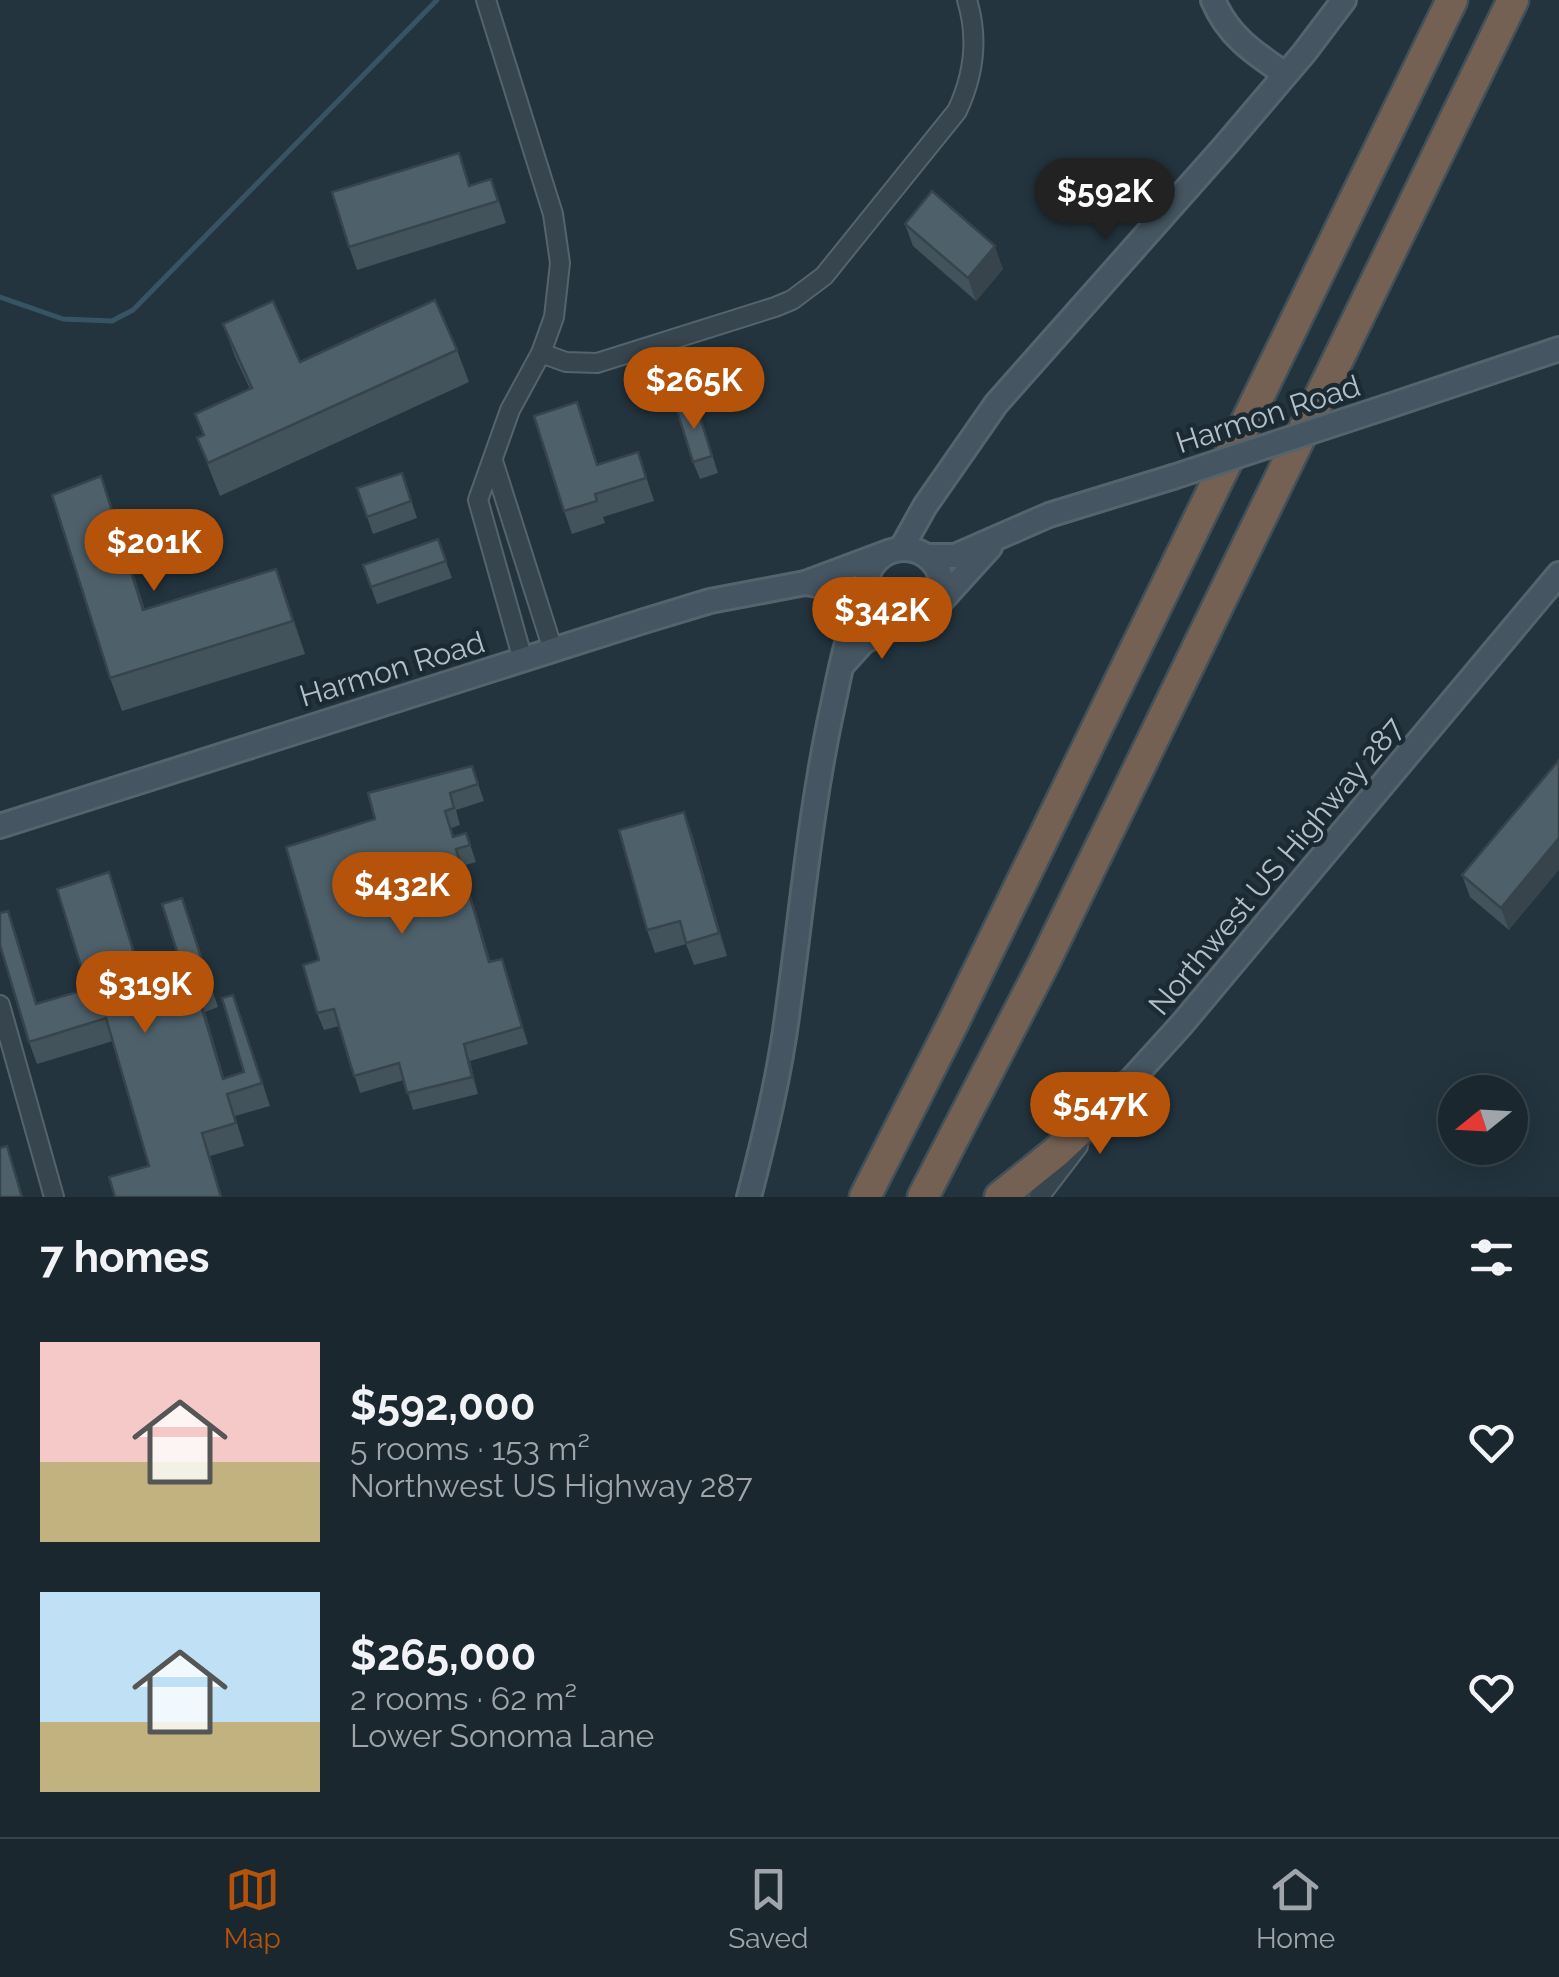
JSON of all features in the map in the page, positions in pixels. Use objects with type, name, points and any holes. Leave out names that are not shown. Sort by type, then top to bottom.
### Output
[{"type":"highway","points":[[865,1197],[954,1023],[1452,0]]},
{"type":"highway","points":[[924,1197],[1044,963],[1513,0]]},
{"type":"highway","points":[[1000,1197],[1056,1152],[1124,1088]]},
{"type":"main road","points":[[1213,0],[1227,28],[1244,46],[1285,74]]},
{"type":"main road","points":[[749,1197],[788,1016],[812,824],[842,666],[853,620],[867,595],[870,569],[894,550],[996,404],[1285,74],[1344,0]]},
{"type":"main road","name":"Harmon Road","points":[[928,556],[955,556],[1050,515],[1559,350]]},
{"type":"main road","name":"Harmon Road","points":[[933,612],[997,540]]},
{"type":"main road","points":[[867,595],[883,619],[896,624],[910,625],[939,604],[940,573],[928,556],[919,551],[894,550]]},
{"type":"main road","name":"Harmon Road","points":[[0,826],[710,602],[805,583],[894,550]]},
{"type":"main road","name":"Northwest US Highway 287","points":[[1124,1088],[1559,574]]},
{"type":"main road","name":"Harmon Road","points":[[805,583],[867,595]]},
{"type":"main road","points":[[842,666],[864,642],[896,624]]},
{"type":"street","points":[[541,353],[566,362],[597,363],[775,308],[824,276],[957,111],[974,60],[967,0]]},
{"type":"street","points":[[489,7],[553,214],[560,263],[554,317],[541,353],[510,410],[478,500],[523,660]]},
{"type":"street","points":[[494,461],[553,650]]},
{"type":"street","points":[[0,1004],[54,1197]]},
{"type":"street","name":"Northwest US Highway 287","points":[[1038,1197],[1124,1088]]},
{"type":"building","points":[[459,153],[469,186],[491,179],[498,201],[349,247],[332,192]]},
{"type":"building","points":[[932,191],[995,246],[968,278],[905,224]]},
{"type":"building","points":[[435,300],[457,350],[208,463],[197,438],[204,435],[195,414],[252,388],[223,324],[273,301],[300,362]]},
{"type":"building","points":[[695,401],[712,456],[693,462],[676,407]]},
{"type":"building","points":[[577,402],[597,465],[638,452],[646,478],[595,494],[597,501],[564,511],[534,416]]},
{"type":"building","points":[[402,473],[411,501],[367,517],[357,488]]},
{"type":"building","points":[[101,476],[143,610],[276,569],[293,621],[110,678],[52,495]]},
{"type":"building","points":[[438,539],[446,561],[371,587],[363,565]]},
{"type":"building","points":[[1559,760],[1559,838],[1501,908],[1462,875]]},
{"type":"building","points":[[472,766],[478,784],[450,793],[454,808],[445,811],[453,837],[466,833],[470,845],[456,849],[489,962],[502,959],[522,1027],[464,1044],[472,1077],[407,1093],[399,1063],[354,1076],[334,1009],[317,1013],[303,965],[319,960],[286,847],[375,819],[368,793]]},
{"type":"building","points":[[684,812],[719,933],[686,943],[680,921],[647,930],[619,830]]},
{"type":"building","points":[[109,872],[140,973],[180,961],[162,904],[182,898],[210,985],[196,989],[223,1079],[244,1072],[222,998],[233,995],[262,1083],[227,1094],[236,1123],[202,1133],[221,1197],[115,1197],[109,1177],[149,1166],[106,1018],[29,1042],[0,945],[0,913],[8,911],[36,1004],[88,989],[57,889]]},
{"type":"building","points":[[7,1146],[22,1197],[0,1197],[0,1148]]},
{"type":"waterway","points":[[0,297],[63,319],[112,321],[133,310],[437,0]]}]
